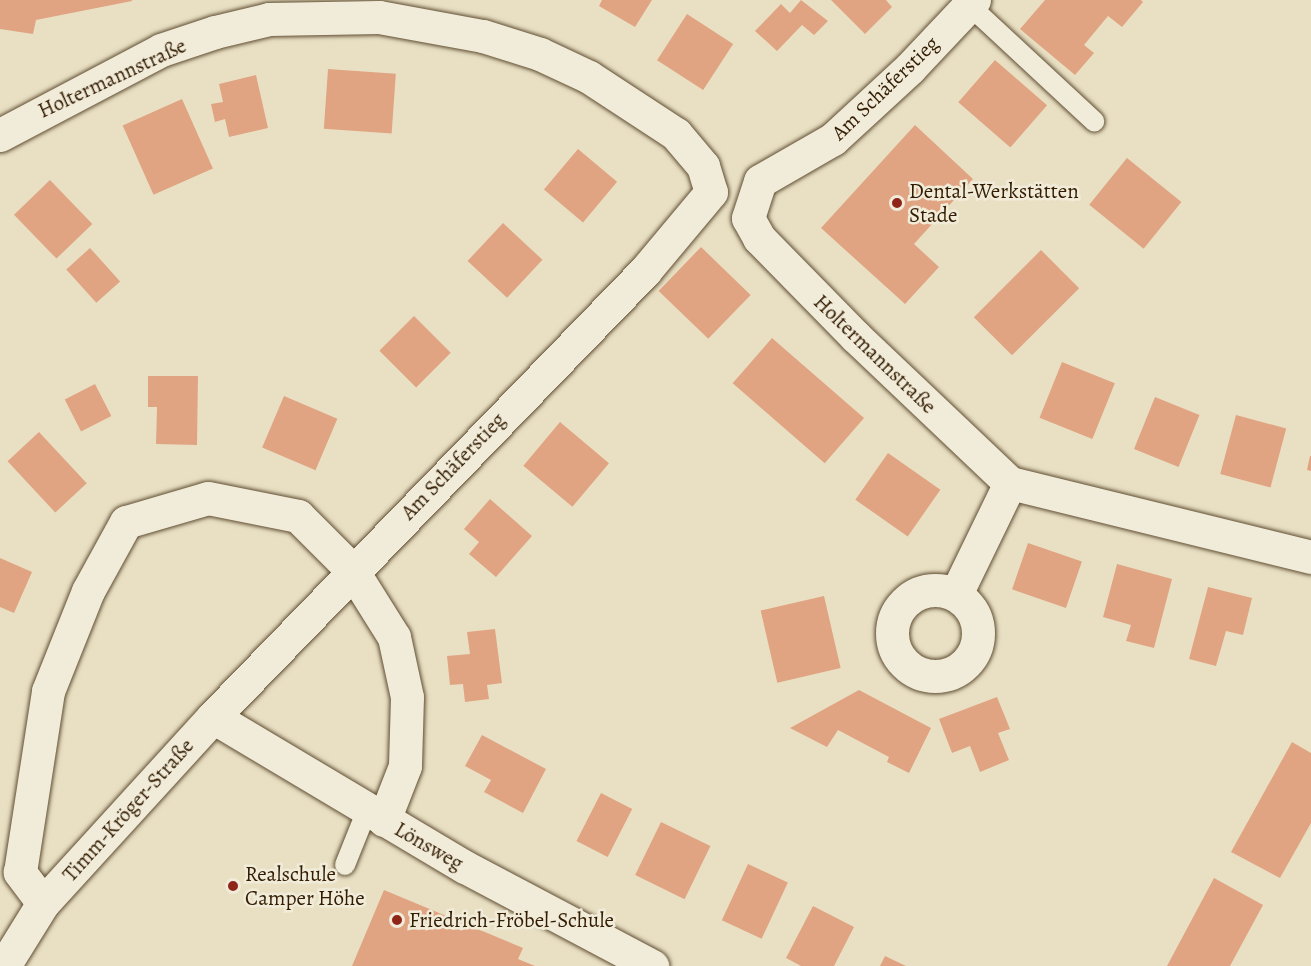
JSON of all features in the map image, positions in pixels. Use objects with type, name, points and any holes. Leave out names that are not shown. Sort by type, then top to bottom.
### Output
[{"type":"street","name":"Am Schäferstieg","points":[[748,218],[760,181],[833,139],[910,68],[971,3]]},
{"type":"street","name":"Holtermannstraße","points":[[0,135],[161,50],[215,32],[269,19],[381,8],[540,54],[628,100],[676,134],[703,166],[711,192],[695,216]]},
{"type":"street","name":"Am Schäferstieg","points":[[213,717],[695,216]]},
{"type":"street","name":"Holtermannstraße","points":[[748,218],[759,238],[856,337],[1010,483],[1311,557]]},
{"type":"street","points":[[956,594],[1010,483]]},
{"type":"street","points":[[43,903],[20,872],[48,691],[88,591],[126,522],[208,498],[298,516],[352,570],[394,637],[407,697],[405,766],[376,815]]},
{"type":"street","name":"Lönsweg","points":[[213,717],[376,815],[652,966]]},
{"type":"street","name":"Timm-Kröger-Straße","points":[[4,966],[43,903],[213,717]]},
{"type":"lane","points":[[971,3],[1094,121]]},
{"type":"lane","points":[[345,865],[376,815]]},
{"type":"building","points":[[0,0],[132,1],[36,20],[33,34],[0,29]]},
{"type":"building","points":[[602,0],[652,0],[635,27],[599,6]]},
{"type":"building","points":[[801,0],[828,21],[814,35],[802,25],[777,51],[755,31],[781,4],[790,13]]},
{"type":"building","points":[[831,0],[886,0],[892,7],[865,34]]},
{"type":"building","points":[[1045,0],[1141,0],[1143,2],[1122,27],[1108,16],[1084,45],[1094,53],[1075,75],[1020,29]]},
{"type":"building","points":[[687,14],[733,44],[703,90],[657,60]]},
{"type":"building","points":[[995,60],[1047,105],[1010,148],[958,102]]},
{"type":"building","points":[[328,69],[396,74],[392,134],[324,129]]},
{"type":"building","points":[[256,75],[268,128],[229,137],[225,119],[215,122],[211,104],[223,102],[219,84]]},
{"type":"building","points":[[182,99],[213,168],[154,195],[123,125]]},
{"type":"building","name":"Dental-Werkstätten Stade","points":[[915,125],[973,179],[914,244],[939,267],[905,304],[821,228]]},
{"type":"building","points":[[578,149],[617,182],[583,222],[544,190]]},
{"type":"building","points":[[1127,158],[1181,202],[1144,249],[1089,205]]},
{"type":"building","points":[[50,180],[92,224],[56,259],[14,215]]},
{"type":"building","points":[[503,223],[542,260],[507,298],[468,261]]},
{"type":"building","points":[[701,247],[751,295],[708,339],[659,291]]},
{"type":"building","points":[[90,248],[120,281],[96,303],[66,269]]},
{"type":"building","points":[[1041,250],[1079,288],[1012,355],[974,317]]},
{"type":"building","points":[[414,316],[451,353],[416,387],[379,351]]},
{"type":"building","points":[[772,338],[864,418],[825,463],[733,383]]},
{"type":"building","points":[[1062,362],[1115,383],[1092,439],[1040,418]]},
{"type":"building","points":[[148,376],[198,376],[197,445],[156,444],[157,407],[148,407]]},
{"type":"building","points":[[95,384],[111,416],[81,432],[65,399]]},
{"type":"building","points":[[284,396],[337,419],[316,470],[262,448]]},
{"type":"building","points":[[1155,397],[1200,415],[1179,467],[1134,449]]},
{"type":"building","points":[[1236,415],[1286,428],[1270,487],[1220,474]]},
{"type":"building","points":[[560,422],[609,463],[572,507],[523,466]]},
{"type":"building","points":[[39,432],[87,483],[55,513],[8,461]]},
{"type":"building","points":[[888,453],[940,490],[908,536],[855,500]]},
{"type":"building","points":[[1311,456],[1311,471],[1307,470]]},
{"type":"building","points":[[490,499],[532,536],[496,577],[469,554],[479,542],[464,529]]},
{"type":"building","points":[[1028,543],[1082,562],[1066,608],[1012,589]]},
{"type":"building","points":[[0,558],[32,572],[14,613],[0,607]]},
{"type":"building","points":[[1117,564],[1172,579],[1154,648],[1126,641],[1131,625],[1103,617]]},
{"type":"building","points":[[1208,587],[1252,598],[1243,635],[1226,631],[1216,666],[1189,659]]},
{"type":"building","points":[[824,596],[841,668],[777,683],[761,611]]},
{"type":"building","points":[[495,629],[502,683],[487,685],[489,699],[465,702],[463,684],[450,685],[447,656],[470,654],[467,632]]},
{"type":"building","points":[[859,690],[931,728],[909,773],[887,762],[889,757],[838,730],[827,747],[790,728]]},
{"type":"building","points":[[997,697],[1010,729],[998,733],[1009,760],[980,772],[970,746],[952,753],[939,719]]},
{"type":"building","points":[[482,735],[546,769],[523,813],[484,792],[491,780],[465,766]]},
{"type":"building","points":[[1292,742],[1311,753],[1311,823],[1280,878],[1231,852]]},
{"type":"building","points":[[601,793],[632,809],[608,857],[576,841]]},
{"type":"building","points":[[661,822],[710,846],[685,899],[635,875]]},
{"type":"building","points":[[748,864],[788,883],[762,939],[722,920]]},
{"type":"building","points":[[1214,878],[1263,905],[1230,966],[1167,966]]},
{"type":"building","points":[[384,890],[523,948],[518,959],[535,966],[352,966]]},
{"type":"building","points":[[813,906],[854,927],[834,966],[801,966],[786,958]]},
{"type":"building","points":[[885,956],[906,966],[880,966]]},
{"type":"place","name":"Dental-Werkstätten Stade","points":[[897,203]]},
{"type":"place","name":"Realschule Camper Höhe","points":[[233,886]]},
{"type":"place","name":"Friedrich-Fröbel-Schule","points":[[397,920]]}]
